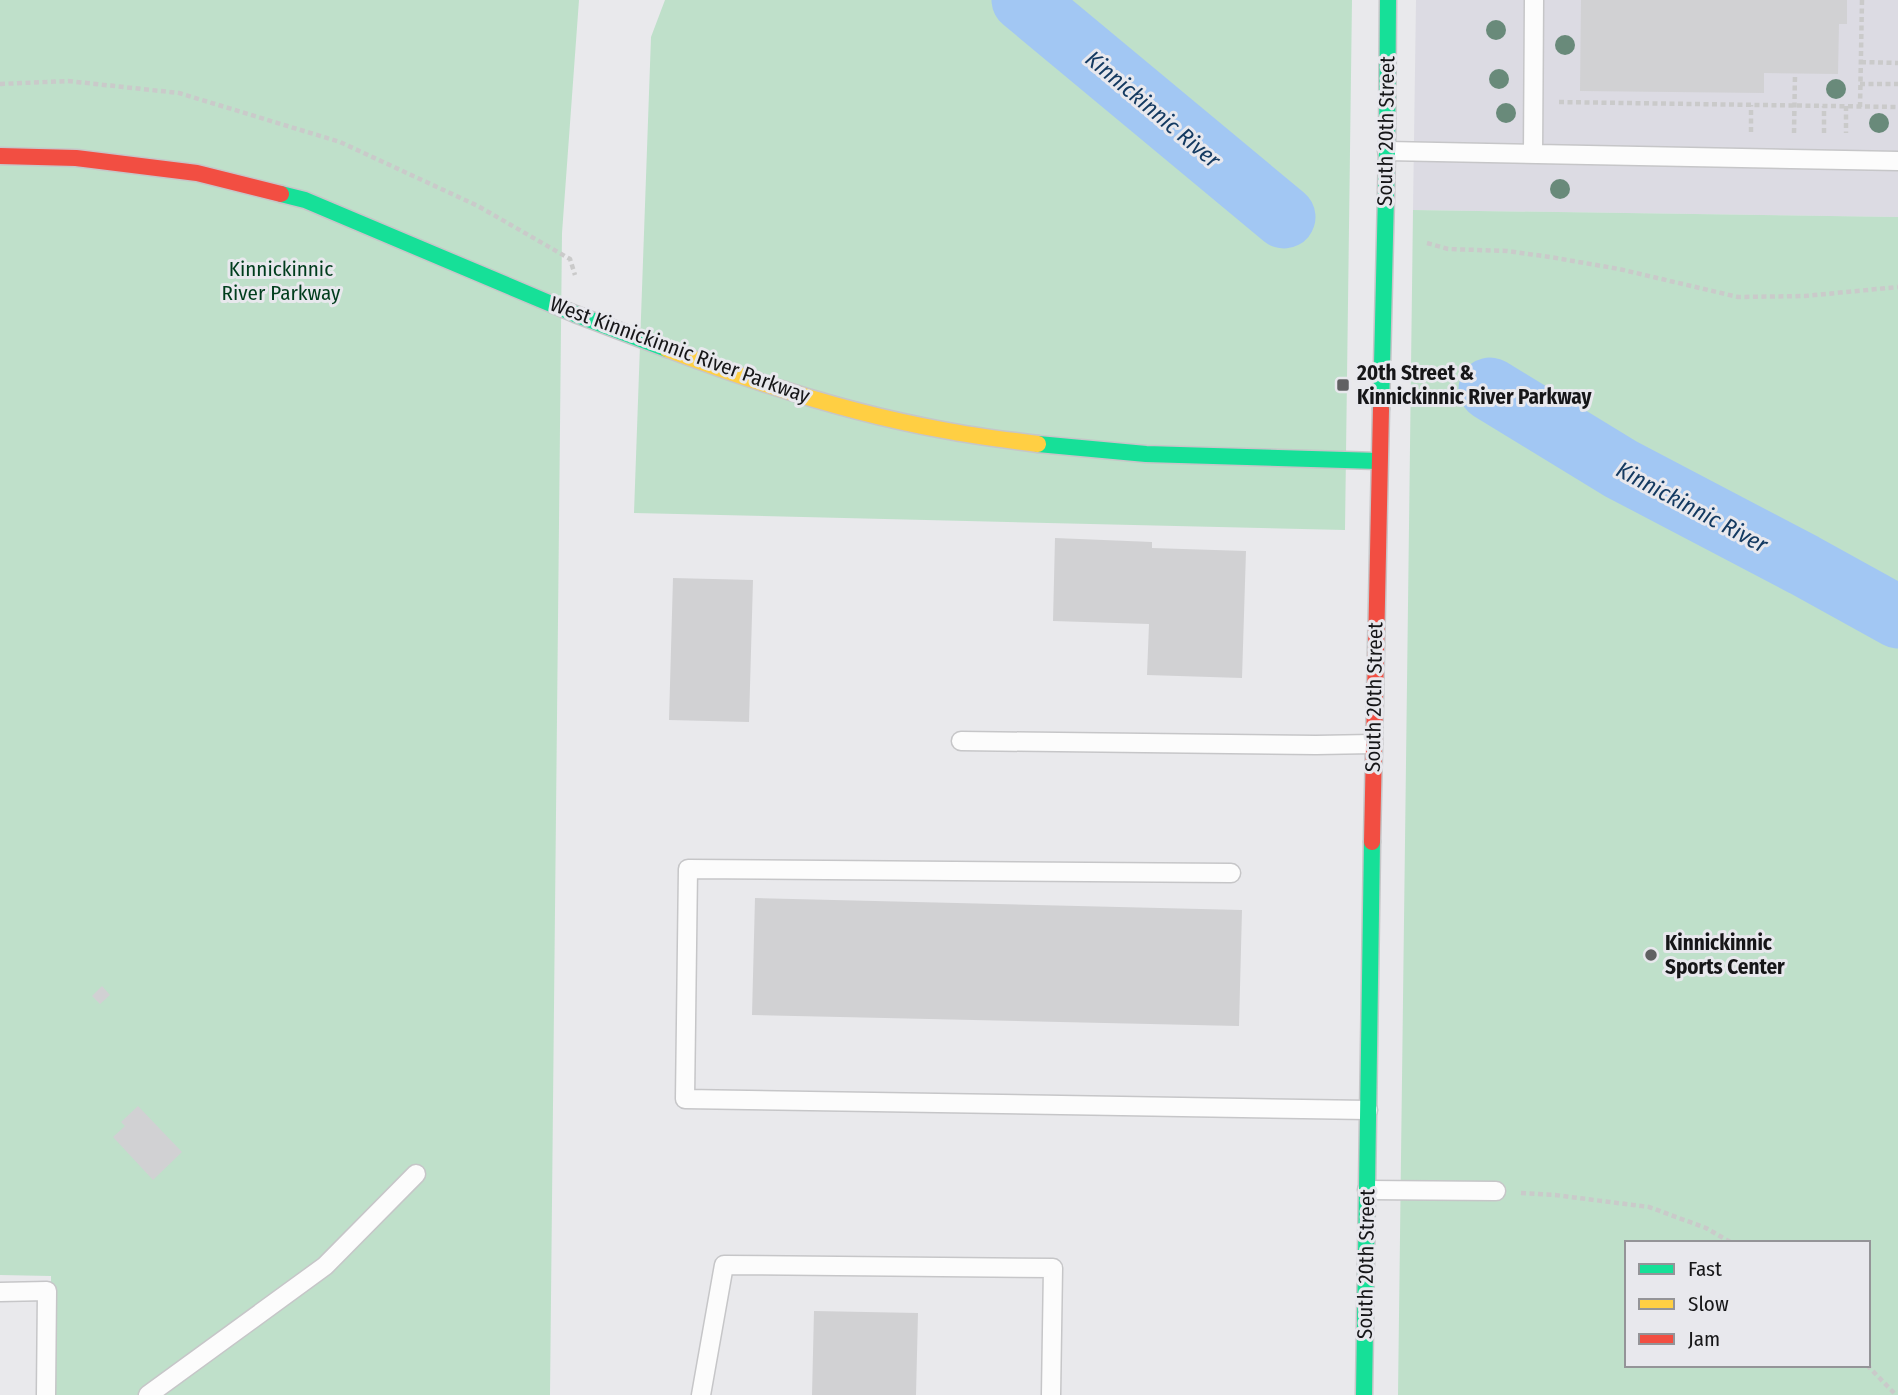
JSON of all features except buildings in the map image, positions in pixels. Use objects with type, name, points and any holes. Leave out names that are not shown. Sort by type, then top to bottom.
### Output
[{"type":"street","name":"South 20th Street","points":[[1364,1395],[1373,744],[1388,0]]},
{"type":"street","name":"West Kinnickinnic River Parkway","points":[[0,156],[76,158],[197,173],[304,200],[575,314],[730,373],[837,406],[942,430],[1042,444],[1146,454],[1378,461]]},
{"type":"lane","points":[[1534,0],[1534,154]]},
{"type":"lane","points":[[1387,151],[1898,161]]},
{"type":"lane","points":[[961,741],[1373,744]]},
{"type":"lane","points":[[1231,873],[688,869],[685,1099],[1368,1110]]},
{"type":"lane","points":[[148,1395],[325,1266],[416,1174]]},
{"type":"lane","points":[[1367,1190],[1496,1191]]},
{"type":"lane","points":[[701,1395],[724,1265],[1053,1268],[1051,1395]]},
{"type":"lane","points":[[0,1292],[47,1291],[46,1395]]},
{"type":"path","points":[[1860,107],[1862,0]]},
{"type":"path","points":[[1861,62],[1898,63]]},
{"type":"path","points":[[1795,74],[1795,106]]},
{"type":"path","points":[[0,84],[68,81],[179,93],[340,142],[478,206],[570,259],[576,276],[575,314]]},
{"type":"path","points":[[1860,84],[1898,84]]},
{"type":"path","points":[[1551,102],[1898,107]]},
{"type":"path","points":[[1427,243],[1448,249],[1507,251],[1550,257],[1619,269],[1738,297],[1805,296],[1898,287]]},
{"type":"path","points":[[1496,1191],[1555,1195],[1649,1207],[1706,1228],[1729,1241]]},
{"type":"path","points":[[1869,1367],[1896,1395]]},
{"type":"shaded area","points":[[1416,0],[1898,0],[1898,217],[1413,210]]},
{"type":"green space","name":"Kinnickinnic River Parkway","points":[[0,0],[579,0],[562,233],[550,1395],[51,1395],[51,1276],[0,1275]]},
{"type":"green space","points":[[665,0],[1352,0],[1345,530],[634,513],[651,37]]},
{"type":"green space","name":"Kinnickinnic Sports Center","points":[[1413,210],[1898,217],[1898,1395],[1398,1395]]},
{"type":"waterway","name":"Kinnickinnic River","points":[[1023,0],[1284,217]]},
{"type":"waterway","name":"Kinnickinnic River","points":[[1490,389],[1621,469],[1898,617]]},
{"type":"traffic: fast","points":[[1381,409],[1388,0]]},
{"type":"traffic: fast","points":[[281,194],[305,200],[575,314],[667,349]]},
{"type":"traffic: fast","points":[[1038,444],[1146,454],[1378,461]]},
{"type":"traffic: fast","points":[[1364,1395],[1372,842]]},
{"type":"traffic: slow","points":[[667,349],[768,385],[872,415],[955,432],[1038,444]]},
{"type":"traffic: jam","points":[[0,156],[76,158],[197,173],[281,194]]},
{"type":"traffic: jam","points":[[1372,842],[1381,409]]},
{"type":"place","name":"20th Street & Kinnickinnic River Parkway","points":[[1343,385]]},
{"type":"place","name":"Kinnickinnic Sports Center","points":[[1651,955]]}]
